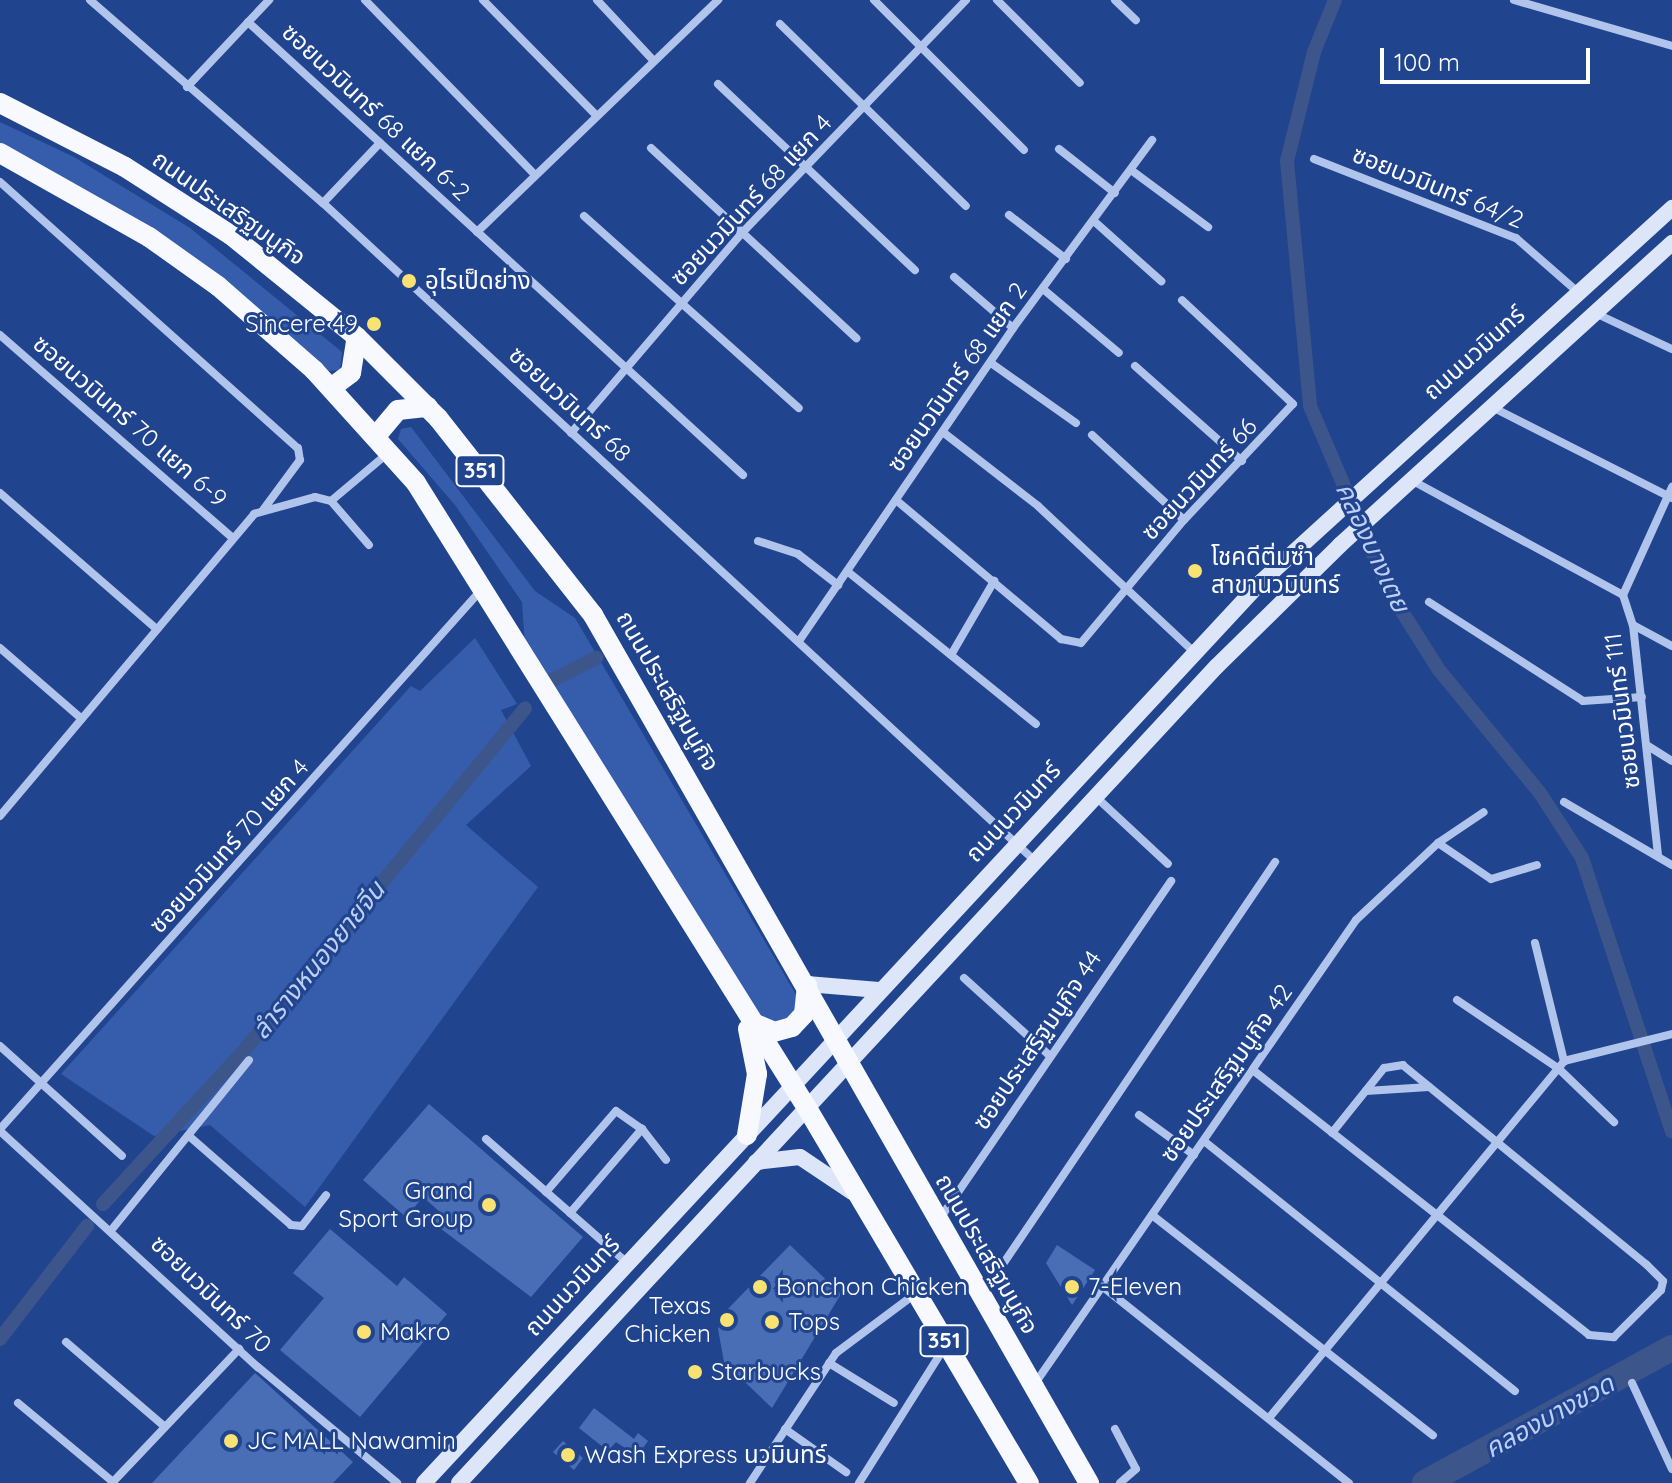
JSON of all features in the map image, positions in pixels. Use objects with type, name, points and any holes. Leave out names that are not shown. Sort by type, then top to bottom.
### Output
[{"type":"main road","name":"ถนนประเสริฐมนูกิจ","points":[[0,103],[181,199],[357,337],[428,407],[593,615],[807,984],[846,1065],[1089,1483]]},
{"type":"main road","name":"351","points":[[0,153],[149,237],[218,286],[331,388],[391,452],[484,586],[743,1013],[807,1108],[1029,1483]]},
{"type":"main road","name":"ถนนนวมินทร์","points":[[424,1483],[794,1087],[879,990],[1193,651],[1326,519],[1672,208]]},
{"type":"main road","name":"ถนนนวมินทร์","points":[[459,1483],[1096,797],[1340,545],[1594,312],[1665,257],[1672,243]]},
{"type":"main road","points":[[331,388],[351,373],[357,337]]},
{"type":"main road","points":[[376,436],[398,410],[428,407]]},
{"type":"main road","points":[[743,1013],[757,1027],[792,1027],[804,1014],[807,984],[879,990]]},
{"type":"main road","points":[[743,1013],[757,1074],[747,1135]]},
{"type":"main road","points":[[755,1162],[800,1157],[820,1164],[859,1199]]},
{"type":"street","name":"ซอยนวมินทร์ 68","points":[[90,0],[323,203],[1036,862]]},
{"type":"street","points":[[187,87],[269,0]]},
{"type":"street","points":[[365,0],[535,175]]},
{"type":"street","points":[[483,0],[596,115]]},
{"type":"street","points":[[597,0],[653,60]]},
{"type":"street","points":[[874,0],[1024,150]]},
{"type":"street","name":"ซอยนวมินทร์ 68 แยก 4","points":[[571,433],[621,369],[740,235],[866,109],[966,0]]},
{"type":"street","points":[[997,0],[1080,83]]},
{"type":"street","points":[[1115,0],[1136,20]]},
{"type":"street","points":[[1514,0],[1672,46]]},
{"type":"street","points":[[477,232],[713,2]]},
{"type":"street","name":"ซอยนวมินทร์ 68 แยก 6-2","points":[[248,22],[621,369],[743,475]]},
{"type":"street","points":[[780,24],[966,206]]},
{"type":"street","points":[[718,84],[915,270]]},
{"type":"street","name":"ซอยนวมินทร์ 68 แยก 2","points":[[799,641],[1013,328],[1095,222],[1152,140]]},
{"type":"street","points":[[323,203],[380,143]]},
{"type":"street","points":[[651,148],[740,235],[856,338]]},
{"type":"street","points":[[1059,149],[1115,193]]},
{"type":"street","name":"ซอยนวมินทร์ 64/2","points":[[1314,159],[1516,238],[1578,292]]},
{"type":"street","points":[[1131,170],[1208,227]]},
{"type":"street","points":[[0,182],[298,448],[300,460],[263,510],[233,538],[154,627],[0,816]]},
{"type":"street","points":[[1009,215],[1066,259]]},
{"type":"street","points":[[584,216],[799,408]]},
{"type":"street","points":[[1095,222],[1161,281]]},
{"type":"street","points":[[954,277],[1013,328]]},
{"type":"street","points":[[1043,289],[1119,353]]},
{"type":"street","name":"ซอยนวมินทร์ 66","points":[[994,581],[1061,639],[1081,643],[1184,520],[1291,410],[1290,397],[1182,300]]},
{"type":"street","points":[[1594,312],[1672,349]]},
{"type":"street","name":"ซอยนวมินทร์ 70 แยก 6-9","points":[[0,335],[233,538]]},
{"type":"street","points":[[991,363],[1076,423]]},
{"type":"street","points":[[1135,366],[1242,461]]},
{"type":"street","points":[[1412,480],[1623,595],[1671,494],[1491,407]]},
{"type":"street","points":[[944,433],[1128,587],[1193,651]]},
{"type":"street","points":[[1092,435],[1184,520]]},
{"type":"street","points":[[331,501],[391,452]]},
{"type":"street","points":[[0,493],[154,627]]},
{"type":"street","points":[[263,510],[315,497],[331,501],[369,545]]},
{"type":"street","points":[[896,500],[994,581],[951,655]]},
{"type":"street","points":[[758,541],[798,554],[838,585]]},
{"type":"street","points":[[847,571],[1036,724]]},
{"type":"street","name":"ซอยนวมินทร์ 70 แยก 4","points":[[0,1130],[484,586]]},
{"type":"street","name":"ซอยนวมินทร์ 111","points":[[1623,595],[1633,625],[1658,855]]},
{"type":"street","points":[[1429,602],[1583,701],[1642,697]]},
{"type":"street","points":[[1633,625],[1672,646]]},
{"type":"street","points":[[0,648],[82,719]]},
{"type":"street","points":[[1648,746],[1672,761]]},
{"type":"street","points":[[1096,797],[1168,864]]},
{"type":"street","points":[[0,801],[8,807]]},
{"type":"street","points":[[1564,802],[1672,865]]},
{"type":"street","name":"ซอยประเสริฐมนูกิจ 42","points":[[1034,1386],[1356,920],[1438,843],[1484,812]]},
{"type":"street","points":[[1438,843],[1491,879],[1537,865]]},
{"type":"street","points":[[982,1296],[1275,862]]},
{"type":"street","name":"ซอยประเสริฐมนูกิจ 44","points":[[938,1222],[1049,1055],[1171,881]]},
{"type":"street","points":[[1535,943],[1561,1064]]},
{"type":"street","points":[[964,978],[1049,1055]]},
{"type":"street","points":[[1457,1000],[1561,1064],[1614,1122]]},
{"type":"street","points":[[1269,1418],[1329,1350],[1377,1282],[1494,1140],[1561,1064],[1672,1034]]},
{"type":"street","points":[[0,1046],[122,1156]]},
{"type":"street","points":[[113,1228],[249,1060]]},
{"type":"street","points":[[1254,1071],[1332,1133],[1597,1339],[1614,1337],[1655,1301],[1663,1281],[1403,1065],[1392,1065],[1332,1133]]},
{"type":"street","points":[[1366,1091],[1429,1087]]},
{"type":"street","points":[[546,1192],[611,1114],[620,1112],[642,1129],[666,1160]]},
{"type":"street","points":[[1139,1115],[1194,1155]]},
{"type":"street","points":[[570,1213],[642,1129]]},
{"type":"street","name":"ซอยนวมินทร์ 70","points":[[0,1130],[113,1228],[239,1349],[397,1483]]},
{"type":"street","points":[[189,1136],[291,1225],[302,1226],[326,1195]]},
{"type":"street","points":[[486,1139],[627,1263]]},
{"type":"street","points":[[1204,1141],[1515,1391]]},
{"type":"street","points":[[1152,1215],[1329,1350],[1433,1435]]},
{"type":"street","points":[[1102,1286],[1349,1483]]},
{"type":"street","points":[[750,1483],[829,1363],[915,1294]]},
{"type":"street","points":[[66,1342],[164,1426]]},
{"type":"street","points":[[859,1483],[946,1345]]},
{"type":"street","points":[[18,1403],[113,1482],[239,1349]]},
{"type":"street","points":[[829,1363],[894,1403]]},
{"type":"street","points":[[1632,1383],[1672,1469]]},
{"type":"street","points":[[785,1429],[846,1472]]},
{"type":"street","points":[[1115,1429],[1136,1469],[1120,1483]]},
{"type":"shaded area","points":[[0,122],[74,157],[190,228],[342,352],[340,370],[329,371],[188,256],[0,147]]},
{"type":"shaded area","points":[[411,427],[535,591],[575,618],[798,998],[796,1012],[780,1026],[758,1021],[525,647],[522,602],[455,505],[398,439],[401,429]]},
{"type":"shaded area","points":[[475,638],[517,704],[501,710],[531,766],[466,825],[538,887],[305,1207],[210,1125],[154,1136],[61,1074],[411,686],[420,691]]},
{"type":"building","name":"Grand Sport Group","points":[[429,1104],[583,1237],[531,1297],[432,1222],[440,1212],[423,1197],[406,1217],[363,1180]]},
{"type":"building","name":"Makro","points":[[330,1229],[397,1286],[404,1277],[447,1314],[360,1417],[280,1350],[324,1298],[293,1273]]},
{"type":"building","name":"Tops","points":[[790,1245],[841,1294],[772,1408],[724,1362],[718,1329],[721,1316]]},
{"type":"building","name":"7-Eleven","points":[[1057,1245],[1095,1270],[1072,1305],[1046,1263]]},
{"type":"building","name":"JC MALL Nawamin","points":[[255,1373],[353,1462],[333,1483],[152,1483]]},
{"type":"building","points":[[594,1408],[634,1439],[638,1433],[648,1441],[637,1456],[616,1442],[608,1451],[579,1428]]},
{"type":"building","name":"Wash Express นวมินทร์","points":[[563,1441],[583,1458],[574,1470],[553,1452]]},
{"type":"waterway","name":"คลองบางเตย","points":[[1335,0],[1314,52],[1287,161],[1310,406],[1389,591],[1439,670],[1540,793],[1582,858],[1672,1132]]},
{"type":"waterway","name":"ลำรางหนองยายจีน","points":[[551,681],[596,658]]},
{"type":"waterway","name":"ลำรางหนองยายจีน","points":[[103,1204],[242,1053],[525,708]]},
{"type":"waterway","name":"ลำรางหนองยายจีน","points":[[0,1339],[87,1226]]},
{"type":"waterway","name":"คลองบางขวด","points":[[1425,1483],[1672,1348]]},
{"type":"place","name":"อุไรเป็ดย่าง","points":[[409,281]]},
{"type":"place","name":"Sincere 49","points":[[374,324]]},
{"type":"place","name":"โชคดีติ่มซำ สาขานวมินทร์","points":[[1195,571]]},
{"type":"place","name":"Grand Sport Group","points":[[489,1205]]},
{"type":"place","name":"Bonchon Chicken","points":[[760,1287]]},
{"type":"place","name":"7-Eleven","points":[[1072,1287]]},
{"type":"place","name":"Texas Chicken","points":[[727,1320]]},
{"type":"place","name":"Tops","points":[[772,1322]]},
{"type":"place","name":"Makro","points":[[364,1332]]},
{"type":"place","name":"Starbucks","points":[[695,1372]]},
{"type":"place","name":"JC MALL Nawamin","points":[[231,1441]]},
{"type":"place","name":"Wash Express นวมินทร์","points":[[568,1455]]}]
